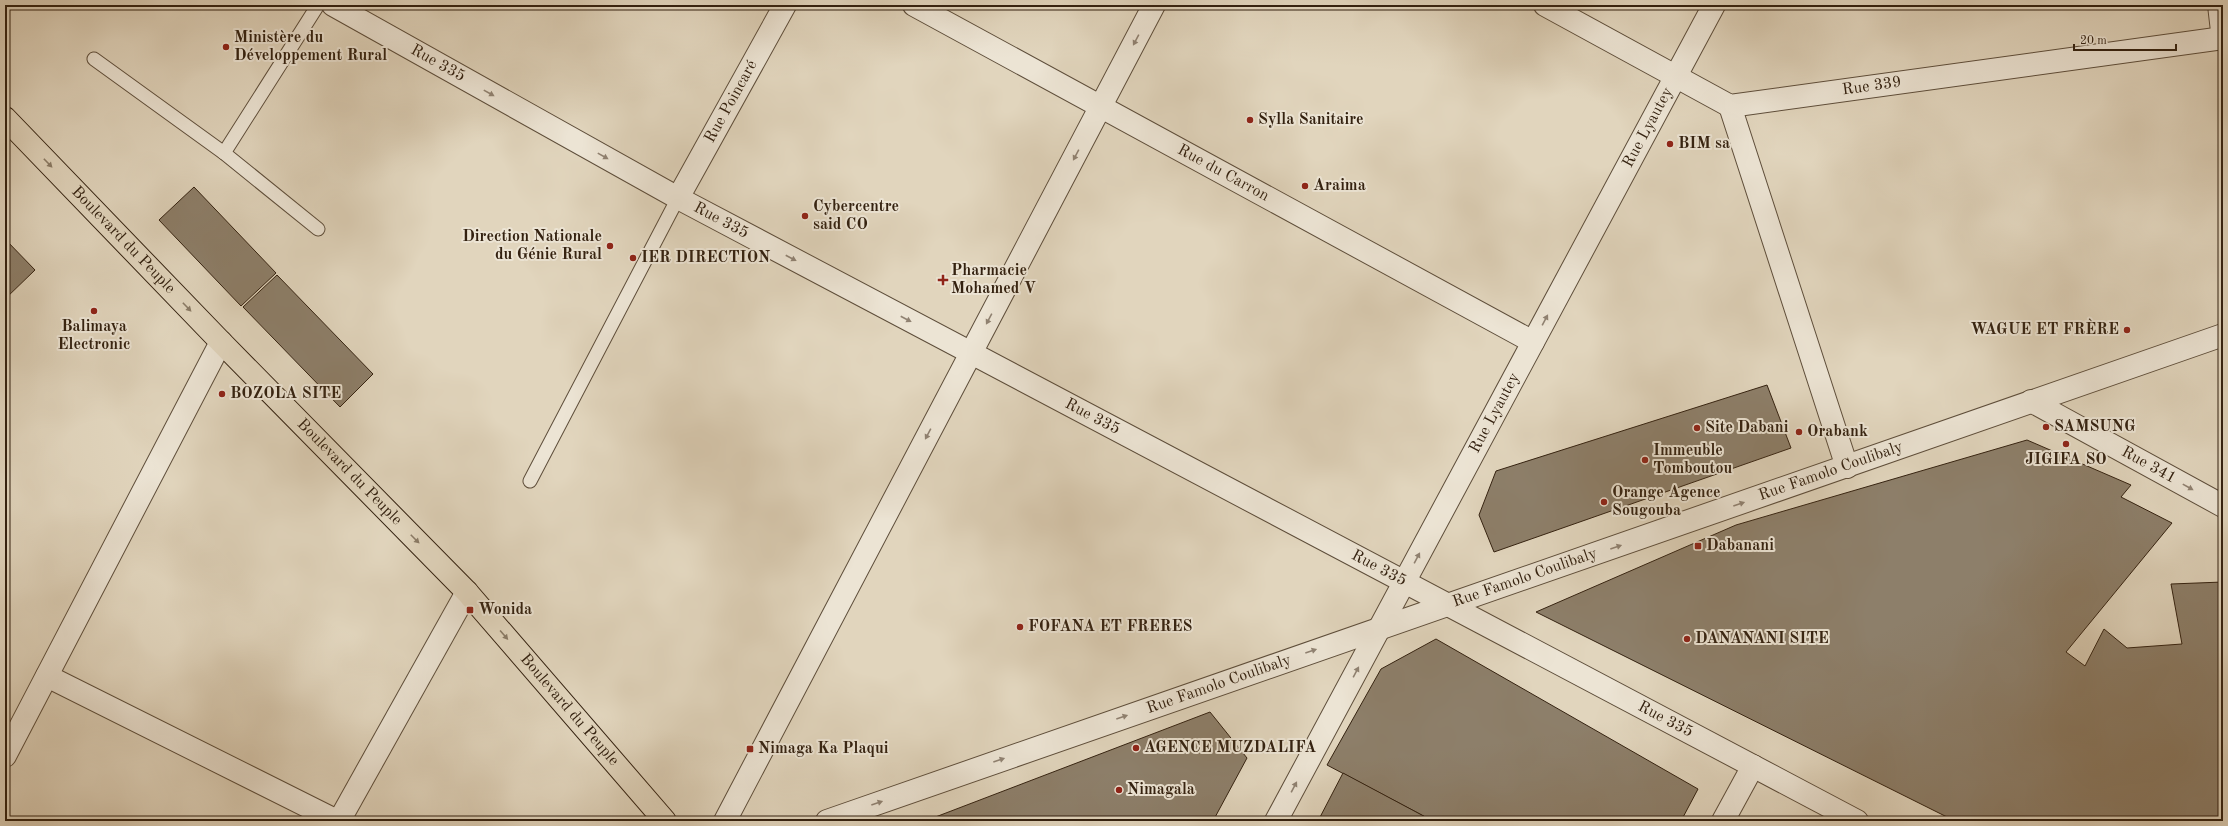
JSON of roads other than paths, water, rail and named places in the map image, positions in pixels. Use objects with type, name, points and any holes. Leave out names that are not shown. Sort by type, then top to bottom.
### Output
[{"type":"main road","name":"Boulevard du Peuple","points":[[5,118],[467,592],[665,821]]},
{"type":"street","name":"Rue 335","points":[[333,5],[678,198],[1857,821]]},
{"type":"street","name":"Rue Poincaré","points":[[678,198],[785,5]]},
{"type":"street","name":"Rue du Carron","points":[[914,5],[1533,342]]},
{"type":"street","points":[[725,821],[1154,5]]},
{"type":"street","points":[[1545,5],[1730,106],[1847,467]]},
{"type":"street","name":"Rue Lyautey","points":[[1276,821],[1714,5]]},
{"type":"street","points":[[2219,5],[2223,39]]},
{"type":"street","name":"Rue 339","points":[[1730,106],[2223,39]]},
{"type":"street","name":"Rue Famolo Coulibaly","points":[[827,821],[1381,626],[1847,467],[2031,401],[2223,335]]},
{"type":"street","points":[[5,756],[222,342]]},
{"type":"street","name":"Rue 341","points":[[2031,401],[2223,506]]},
{"type":"street","points":[[47,676],[338,821],[467,592]]},
{"type":"street","points":[[1723,821],[1753,766]]},
{"type":"lane","points":[[224,153],[318,5]]},
{"type":"lane","points":[[94,59],[224,153],[318,229]]},
{"type":"lane","points":[[530,480],[678,198]]},
{"type":"place","name":"Ministère du Développement Rural","points":[[226,47]]},
{"type":"place","name":"Sylla Sanitaire","points":[[1250,120]]},
{"type":"place","name":"BIM sa","points":[[1670,144]]},
{"type":"place","name":"Araima","points":[[1305,186]]},
{"type":"place","name":"Cybercentre said CO","points":[[805,216]]},
{"type":"place","name":"Direction Nationale du Génie Rural","points":[[610,246]]},
{"type":"place","name":"IER DIRECTION","points":[[633,258]]},
{"type":"place","name":"Pharmacie Mohamed V","points":[[943,280]]},
{"type":"place","name":"Balimaya Electronic","points":[[94,311]]},
{"type":"place","name":"WAGUE ET FRÈRE","points":[[2127,330]]},
{"type":"place","name":"BOZOLA SITE","points":[[222,394]]},
{"type":"place","name":"SAMSUNG","points":[[2046,427]]},
{"type":"place","name":"Site Dabani","points":[[1697,428]]},
{"type":"place","name":"Orabank","points":[[1799,432]]},
{"type":"place","name":"JIGIFA SO","points":[[2066,444]]},
{"type":"place","name":"Immeuble Tomboutou","points":[[1645,460]]},
{"type":"place","name":"Orange Agence Sougouba","points":[[1604,502]]},
{"type":"place","name":"Dabanani","points":[[1698,546]]},
{"type":"place","name":"Wonida","points":[[470,610]]},
{"type":"place","name":"FOFANA ET FRERES","points":[[1020,627]]},
{"type":"place","name":"DANANANI SITE","points":[[1687,639]]},
{"type":"place","name":"AGENCE MUZDALIFA","points":[[1136,748]]},
{"type":"place","name":"Nimaga Ka Plaqui","points":[[750,749]]},
{"type":"place","name":"Nimagala","points":[[1119,790]]}]
